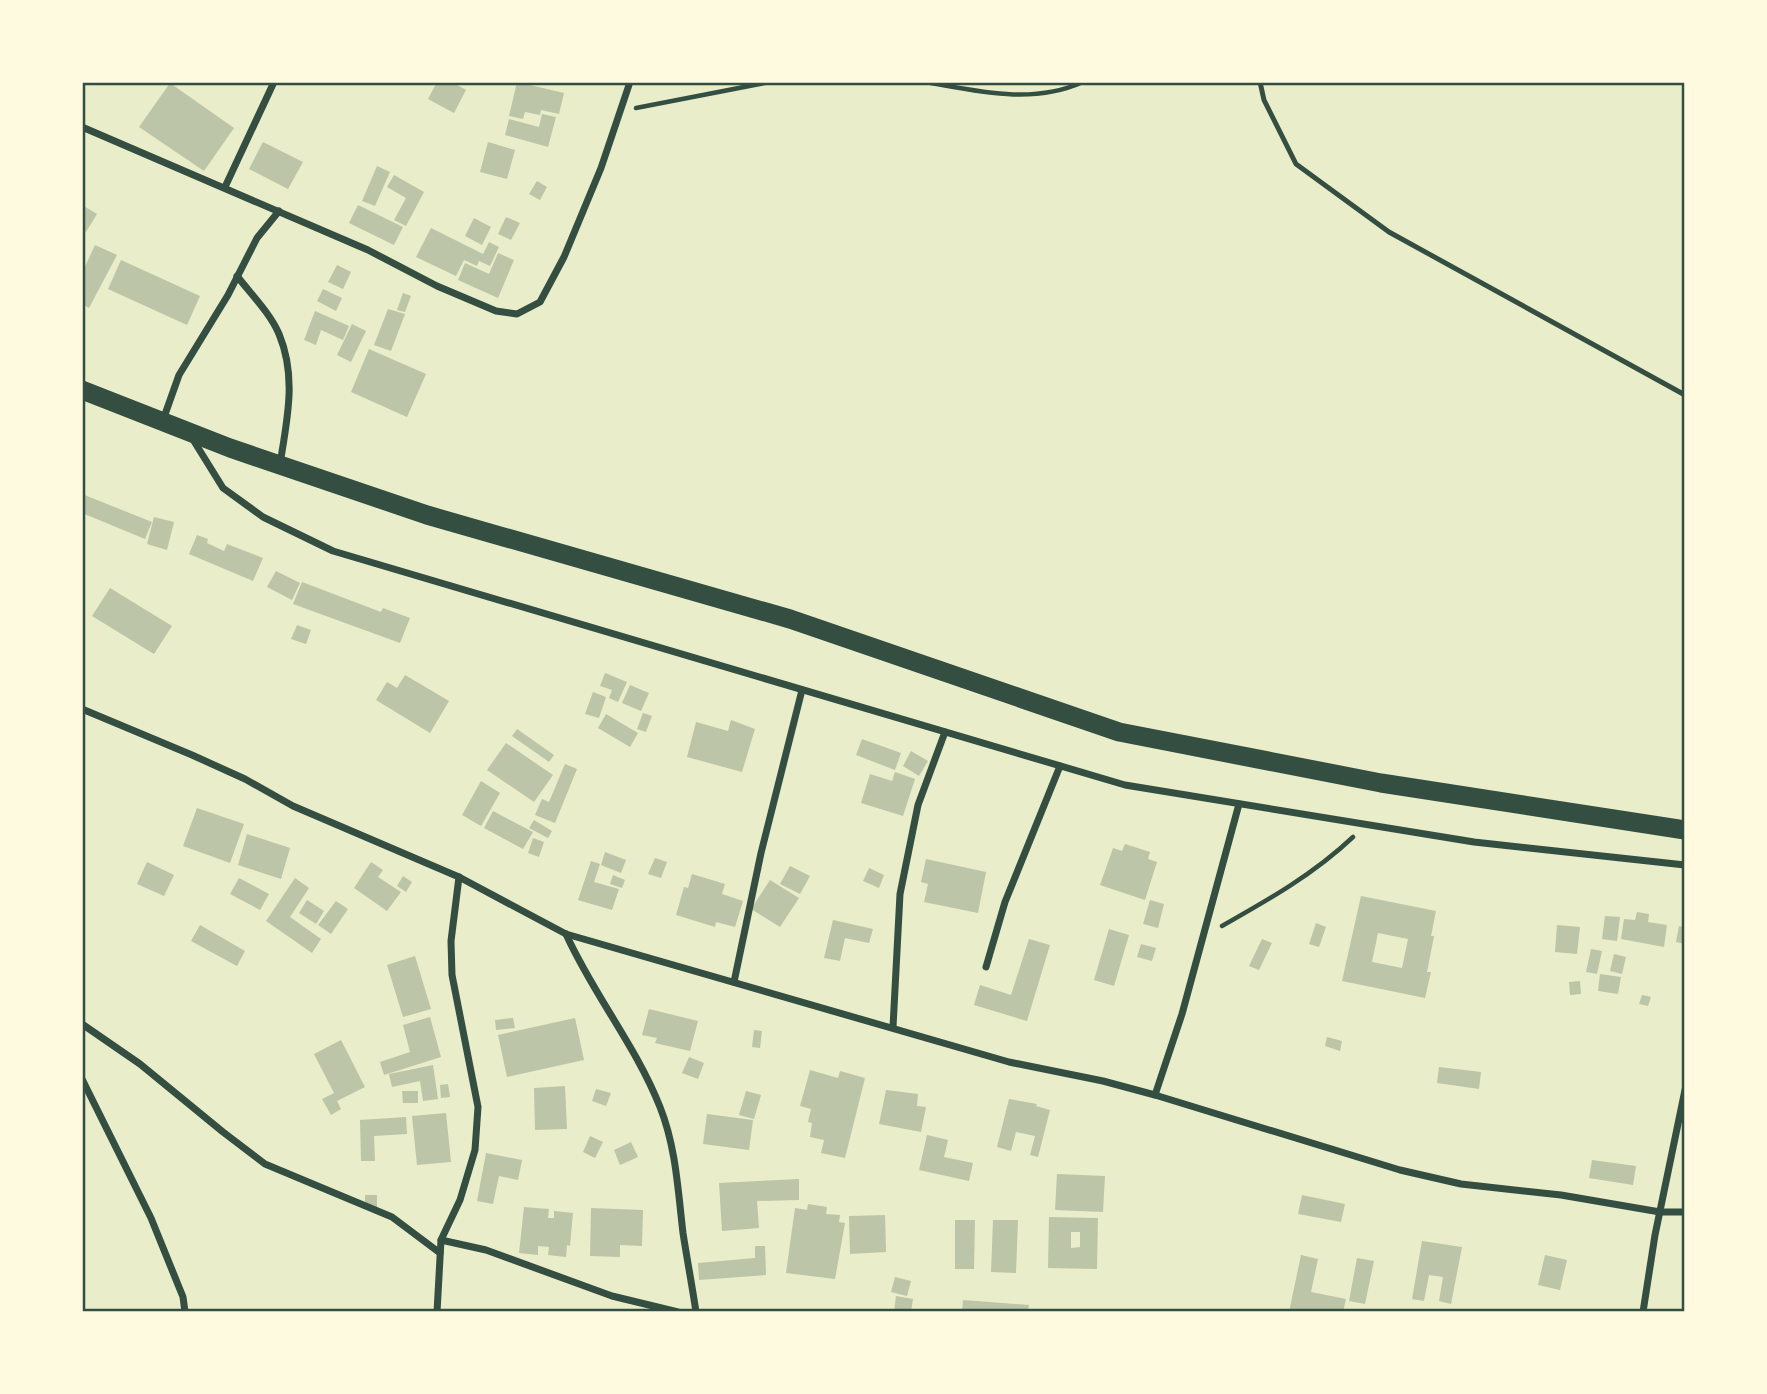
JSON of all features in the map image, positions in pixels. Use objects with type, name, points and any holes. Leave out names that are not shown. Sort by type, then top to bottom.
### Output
[{"type":"highway","points":[[82,390],[188,431],[427,515],[790,619],[1119,732],[1381,783],[1685,830]]},
{"type":"street","points":[[225,187],[274,82]]},
{"type":"street","points":[[82,127],[368,250],[437,286],[496,311],[517,314],[540,302],[564,257],[601,168],[630,82]]},
{"type":"street","points":[[162,421],[179,375],[257,238],[279,211]]},
{"type":"street","points":[[237,276],[279,332],[290,371],[289,409],[280,464]]},
{"type":"street","points":[[188,431],[223,488],[263,517],[333,551],[1125,785],[1475,842],[1685,865]]},
{"type":"street","points":[[734,982],[761,853],[802,690]]},
{"type":"street","points":[[82,709],[192,755],[245,779],[293,806],[459,877],[566,934],[1009,1062],[1103,1081],[1155,1095],[1399,1170],[1461,1184],[1561,1195],[1660,1212],[1685,1212]]},
{"type":"street","points":[[893,1027],[900,894],[918,805],[945,732]]},
{"type":"street","points":[[986,967],[1005,902],[1060,766]]},
{"type":"street","points":[[1155,1095],[1204,936],[1239,804]]},
{"type":"street","points":[[437,1312],[441,1240],[460,1200],[475,1150],[478,1107],[452,975],[451,941],[459,877]]},
{"type":"street","points":[[566,934],[582,970],[618,1026],[661,1108],[676,1163],[683,1234],[696,1312]]},
{"type":"street","points":[[82,1024],[140,1064],[265,1164],[392,1217],[440,1253]]},
{"type":"street","points":[[82,1079],[151,1218],[183,1297],[185,1312]]},
{"type":"street","points":[[1643,1312],[1685,1090]]},
{"type":"street","points":[[441,1240],[486,1250],[612,1296],[678,1312]]},
{"type":"lane","points":[[1260,82],[1264,100],[1296,164],[1327,187],[1389,232],[1685,395]]},
{"type":"path","points":[[620,111],[769,82]]},
{"type":"path","points":[[925,82],[979,92],[1031,96],[1067,89],[1083,82]]},
{"type":"path","points":[[1204,936],[1285,890],[1338,852],[1366,825]]},
{"type":"building","points":[[437,82],[452,82],[466,90],[454,113],[428,99]]},
{"type":"building","points":[[517,82],[564,93],[559,114],[541,110],[540,115],[525,112],[523,119],[509,116]]},
{"type":"building","points":[[170,83],[234,128],[204,171],[139,127]]},
{"type":"building","points":[[542,114],[556,117],[548,147],[505,135],[509,119],[539,127]]},
{"type":"building","points":[[263,142],[303,162],[288,189],[249,169]]},
{"type":"building","points":[[488,142],[515,150],[507,179],[480,172]]},
{"type":"building","points":[[377,166],[390,172],[375,206],[362,201]]},
{"type":"building","points":[[394,175],[424,192],[406,226],[394,220],[406,198],[387,187]]},
{"type":"building","points":[[537,181],[547,187],[540,200],[529,194]]},
{"type":"building","points":[[82,205],[97,214],[86,232],[82,229]]},
{"type":"building","points":[[358,205],[403,227],[394,245],[349,223]]},
{"type":"building","points":[[506,217],[520,223],[511,240],[498,234]]},
{"type":"building","points":[[474,218],[491,227],[482,245],[465,236]]},
{"type":"building","points":[[431,228],[483,254],[489,242],[499,247],[490,266],[479,261],[477,266],[464,260],[456,276],[416,257]]},
{"type":"building","points":[[95,245],[117,255],[89,308],[82,304],[82,273]]},
{"type":"building","points":[[498,253],[514,260],[498,298],[458,280],[465,263],[489,274]]},
{"type":"building","points":[[121,260],[200,296],[187,325],[108,289]]},
{"type":"building","points":[[337,265],[351,272],[343,289],[328,282]]},
{"type":"building","points":[[323,289],[342,298],[336,311],[317,301]]},
{"type":"building","points":[[403,293],[411,296],[405,312],[397,310]]},
{"type":"building","points":[[388,309],[405,314],[391,351],[374,345]]},
{"type":"building","points":[[315,311],[349,326],[343,340],[321,330],[316,345],[304,340]]},
{"type":"building","points":[[352,324],[366,331],[351,362],[337,355]]},
{"type":"building","points":[[369,349],[426,374],[407,417],[351,392]]},
{"type":"building","points":[[82,494],[152,522],[145,539],[82,513]]},
{"type":"building","points":[[154,517],[174,522],[167,550],[147,544]]},
{"type":"building","points":[[197,535],[208,539],[207,543],[224,551],[227,544],[263,558],[253,581],[189,554]]},
{"type":"building","points":[[276,571],[300,583],[292,600],[267,587]]},
{"type":"building","points":[[302,582],[381,612],[383,608],[410,618],[400,643],[293,604]]},
{"type":"building","points":[[110,588],[172,626],[154,654],[92,616]]},
{"type":"building","points":[[297,625],[311,630],[306,644],[291,639]]},
{"type":"building","points":[[605,673],[627,682],[618,702],[609,698],[612,690],[600,686]]},
{"type":"building","points":[[405,675],[449,701],[430,733],[376,700],[387,682],[397,688]]},
{"type":"building","points":[[630,685],[649,693],[641,711],[622,703]]},
{"type":"building","points":[[593,692],[606,697],[599,718],[585,714]]},
{"type":"building","points":[[643,713],[652,716],[646,732],[637,729]]},
{"type":"building","points":[[606,714],[638,733],[630,747],[598,728]]},
{"type":"building","points":[[731,720],[755,729],[742,772],[687,757],[696,722],[728,731]]},
{"type":"building","points":[[517,729],[554,755],[549,762],[512,736]]},
{"type":"building","points":[[862,739],[901,753],[895,770],[856,755]]},
{"type":"building","points":[[506,743],[553,775],[534,802],[487,770]]},
{"type":"building","points":[[911,751],[928,761],[919,776],[903,766]]},
{"type":"building","points":[[565,764],[577,769],[555,823],[535,815],[542,799],[549,802]]},
{"type":"building","points":[[895,772],[915,779],[903,816],[861,803],[870,774],[892,781]]},
{"type":"building","points":[[481,781],[500,793],[481,826],[462,815]]},
{"type":"building","points":[[197,808],[244,824],[230,863],[183,846]]},
{"type":"building","points":[[493,811],[533,832],[523,849],[484,828]]},
{"type":"building","points":[[534,820],[552,831],[548,838],[529,828]]},
{"type":"building","points":[[247,834],[290,848],[281,879],[238,865]]},
{"type":"building","points":[[533,838],[544,842],[539,857],[528,853]]},
{"type":"building","points":[[1125,844],[1150,852],[1148,859],[1157,862],[1145,900],[1100,885],[1113,848],[1122,851]]},
{"type":"building","points":[[605,852],[626,860],[621,873],[601,865]]},
{"type":"building","points":[[655,858],[667,862],[661,878],[648,874]]},
{"type":"building","points":[[926,859],[986,872],[978,913],[924,902],[928,884],[921,882]]},
{"type":"building","points":[[591,861],[600,864],[594,882],[619,889],[612,910],[578,900]]},
{"type":"building","points":[[147,862],[174,875],[164,896],[137,884]]},
{"type":"building","points":[[371,862],[383,870],[378,877],[401,892],[387,911],[354,888]]},
{"type":"building","points":[[790,866],[810,876],[800,894],[780,884]]},
{"type":"building","points":[[869,868],[884,875],[879,888],[863,881]]},
{"type":"building","points":[[692,874],[725,884],[722,894],[743,901],[735,927],[716,922],[715,927],[676,915],[684,887],[688,888]]},
{"type":"building","points":[[613,875],[625,880],[622,888],[610,884]]},
{"type":"building","points":[[403,876],[412,882],[406,892],[397,886]]},
{"type":"building","points":[[239,878],[269,894],[260,910],[230,894]]},
{"type":"building","points":[[295,878],[309,888],[290,917],[321,939],[312,953],[266,921]]},
{"type":"building","points":[[770,880],[799,898],[780,927],[751,909]]},
{"type":"building","points":[[1361,896],[1436,911],[1427,972],[1431,972],[1425,998],[1342,981]],"holes":[[[1378,933],[1408,939],[1402,968],[1372,962]]]},
{"type":"building","points":[[307,900],[324,911],[316,924],[299,913]]},
{"type":"building","points":[[1150,900],[1164,904],[1158,928],[1143,924]]},
{"type":"building","points":[[336,901],[348,909],[331,934],[318,925]]},
{"type":"building","points":[[1637,912],[1649,914],[1648,922],[1667,925],[1664,947],[1621,939],[1624,919],[1635,920]]},
{"type":"building","points":[[1605,916],[1620,917],[1617,941],[1602,939]]},
{"type":"building","points":[[833,920],[873,929],[869,943],[845,938],[840,961],[824,958]]},
{"type":"building","points":[[1316,923],[1326,927],[1319,947],[1309,944]]},
{"type":"building","points":[[200,925],[245,951],[237,966],[191,941]]},
{"type":"building","points":[[1557,925],[1580,927],[1577,954],[1555,952]]},
{"type":"building","points":[[1679,926],[1685,927],[1685,944],[1676,942]]},
{"type":"building","points":[[1109,929],[1129,935],[1114,986],[1094,980]]},
{"type":"building","points":[[1029,939],[1050,945],[1027,1021],[974,1005],[980,985],[1011,995]]},
{"type":"building","points":[[1262,939],[1272,943],[1259,970],[1249,966]]},
{"type":"building","points":[[1141,944],[1156,948],[1152,961],[1137,957]]},
{"type":"building","points":[[1591,949],[1602,951],[1597,974],[1586,972]]},
{"type":"building","points":[[1614,954],[1626,957],[1622,974],[1610,971]]},
{"type":"building","points":[[415,956],[431,1009],[403,1017],[387,965]]},
{"type":"building","points":[[1600,974],[1621,977],[1618,994],[1598,991]]},
{"type":"building","points":[[1580,981],[1581,994],[1570,995],[1569,982]]},
{"type":"building","points":[[1642,995],[1651,997],[1648,1006],[1639,1004]]},
{"type":"building","points":[[649,1009],[698,1021],[690,1051],[655,1043],[657,1038],[642,1035]]},
{"type":"building","points":[[430,1017],[441,1057],[384,1075],[380,1062],[410,1052],[403,1025]]},
{"type":"building","points":[[513,1018],[515,1028],[496,1030],[495,1020]]},
{"type":"building","points":[[575,1018],[584,1060],[507,1077],[498,1035]]},
{"type":"building","points":[[754,1030],[762,1031],[760,1048],[752,1047]]},
{"type":"building","points":[[1327,1037],[1342,1041],[1340,1051],[1325,1046]]},
{"type":"building","points":[[341,1040],[365,1087],[337,1101],[341,1109],[331,1115],[322,1099],[334,1093],[314,1054]]},
{"type":"building","points":[[689,1057],[704,1063],[698,1079],[682,1073]]},
{"type":"building","points":[[433,1065],[438,1099],[423,1101],[420,1081],[392,1087],[389,1074]]},
{"type":"building","points":[[1439,1067],[1481,1072],[1479,1089],[1437,1083]]},
{"type":"building","points":[[810,1070],[838,1078],[840,1071],[865,1078],[845,1158],[821,1153],[824,1140],[810,1137],[812,1123],[808,1122],[811,1109],[800,1106]]},
{"type":"building","points":[[448,1084],[450,1097],[441,1098],[440,1085]]},
{"type":"building","points":[[565,1086],[567,1129],[535,1130],[534,1088]]},
{"type":"building","points":[[596,1089],[611,1093],[606,1106],[592,1101]]},
{"type":"building","points":[[886,1090],[918,1094],[917,1106],[926,1107],[921,1132],[879,1124]]},
{"type":"building","points":[[402,1091],[418,1091],[418,1103],[403,1103]]},
{"type":"building","points":[[746,1091],[761,1095],[754,1119],[739,1115]]},
{"type":"building","points":[[1009,1099],[1037,1104],[1036,1106],[1050,1110],[1038,1157],[1030,1155],[1035,1136],[1016,1132],[1011,1151],[997,1147]]},
{"type":"building","points":[[446,1113],[451,1162],[417,1165],[412,1116]]},
{"type":"building","points":[[707,1114],[753,1120],[749,1150],[703,1144]]},
{"type":"building","points":[[406,1117],[407,1134],[374,1136],[375,1161],[361,1161],[360,1120]]},
{"type":"building","points":[[927,1135],[948,1140],[944,1157],[973,1163],[969,1181],[919,1170]]},
{"type":"building","points":[[590,1136],[603,1142],[595,1158],[583,1152]]},
{"type":"building","points":[[631,1142],[638,1157],[620,1165],[614,1150]]},
{"type":"building","points":[[486,1153],[522,1160],[518,1180],[499,1176],[493,1204],[477,1201]]},
{"type":"building","points":[[1592,1160],[1636,1166],[1633,1185],[1589,1178]]},
{"type":"building","points":[[1057,1174],[1105,1176],[1103,1212],[1055,1210]]},
{"type":"building","points":[[799,1179],[799,1200],[757,1201],[759,1228],[722,1231],[719,1183]]},
{"type":"building","points":[[365,1195],[377,1195],[377,1207],[365,1207]]},
{"type":"building","points":[[1302,1195],[1345,1204],[1341,1222],[1298,1214]]},
{"type":"building","points":[[808,1204],[827,1207],[826,1214],[840,1215],[839,1222],[845,1223],[835,1279],[786,1273],[795,1208],[807,1210]]},
{"type":"building","points":[[524,1207],[549,1209],[548,1218],[554,1218],[554,1211],[573,1213],[570,1246],[567,1245],[566,1257],[548,1255],[549,1247],[538,1246],[538,1255],[519,1253]]},
{"type":"building","points":[[591,1208],[643,1210],[642,1246],[620,1245],[620,1257],[590,1256]]},
{"type":"building","points":[[885,1215],[886,1252],[850,1254],[849,1216]]},
{"type":"building","points":[[1049,1217],[1098,1218],[1097,1269],[1048,1268]],"holes":[[[1071,1232],[1080,1232],[1080,1247],[1071,1248]]]},
{"type":"building","points":[[955,1220],[975,1220],[974,1269],[955,1269]]},
{"type":"building","points":[[993,1220],[1018,1220],[1016,1273],[991,1272]]},
{"type":"building","points":[[1422,1241],[1462,1247],[1451,1304],[1439,1301],[1443,1277],[1429,1275],[1424,1301],[1412,1299]]},
{"type":"building","points":[[755,1246],[765,1246],[766,1275],[699,1280],[698,1263],[755,1258]]},
{"type":"building","points":[[1301,1255],[1318,1259],[1311,1292],[1346,1299],[1343,1312],[1289,1312]]},
{"type":"building","points":[[1545,1255],[1567,1260],[1560,1290],[1538,1285]]},
{"type":"building","points":[[1357,1258],[1374,1261],[1365,1304],[1349,1301]]},
{"type":"building","points":[[895,1277],[911,1281],[907,1296],[891,1292]]},
{"type":"building","points":[[896,1296],[913,1299],[911,1312],[894,1312]]},
{"type":"building","points":[[963,1300],[1029,1305],[1028,1312],[962,1312]]}]
